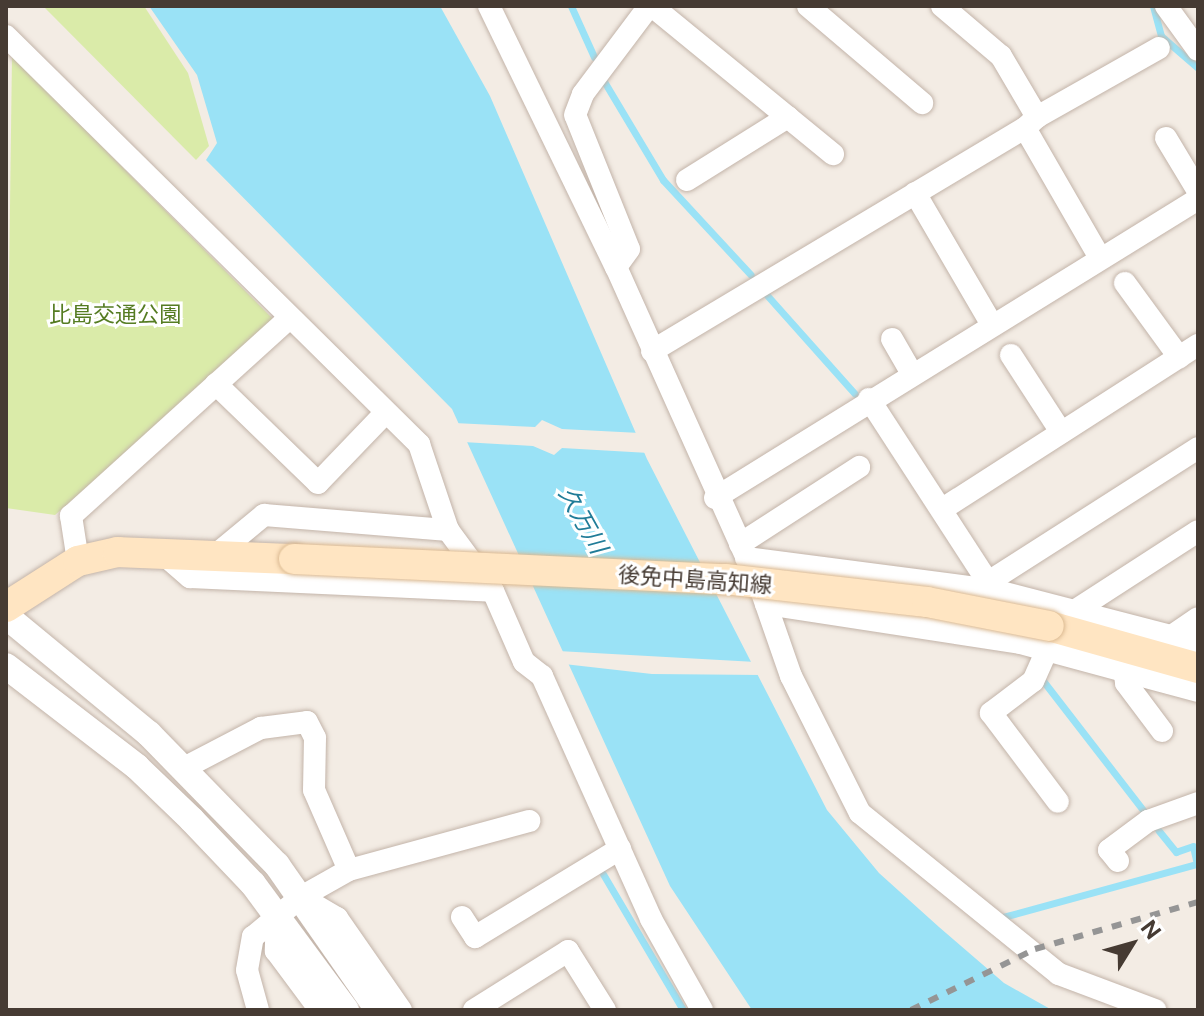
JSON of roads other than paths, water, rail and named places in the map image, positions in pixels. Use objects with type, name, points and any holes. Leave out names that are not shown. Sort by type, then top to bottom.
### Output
[{"type":"main road","name":"後免中島高知線","points":[[6,607],[78,561],[162,553],[218,553],[725,579],[927,602],[1048,638],[1198,668]]},
{"type":"street","points":[[489,6],[616,267],[715,498],[743,551],[757,595],[791,676],[860,813],[1051,968],[1155,1010]]},
{"type":"street","points":[[616,267],[629,249],[575,115],[583,94],[651,6],[833,154]]},
{"type":"street","points":[[808,6],[922,103]]},
{"type":"street","points":[[942,6],[1001,56],[1099,256]]},
{"type":"street","points":[[1166,6],[1198,50]]},
{"type":"street","points":[[8,40],[419,444],[448,530],[493,591],[524,662],[542,676],[620,849],[702,1010]]},
{"type":"street","points":[[652,351],[1159,48]]},
{"type":"street","points":[[687,180],[788,117]]},
{"type":"street","points":[[1166,138],[1198,191]]},
{"type":"street","points":[[915,193],[991,323]]},
{"type":"street","points":[[715,498],[911,372],[1198,199]]},
{"type":"street","points":[[944,508],[1188,351],[1125,283]]},
{"type":"street","points":[[78,561],[71,516],[289,318]]},
{"type":"street","points":[[892,339],[911,372]]},
{"type":"street","points":[[1011,355],[1061,432]]},
{"type":"street","points":[[216,384],[318,483],[386,412]]},
{"type":"street","points":[[869,399],[944,508],[992,586]]},
{"type":"street","points":[[992,586],[1198,448]]},
{"type":"street","points":[[743,551],[859,467]]},
{"type":"street","points":[[218,553],[264,515],[448,530]]},
{"type":"street","points":[[1076,610],[1198,531]]},
{"type":"street","points":[[743,551],[992,586],[1198,643]]},
{"type":"street","points":[[162,553],[190,577],[493,591]]},
{"type":"street","points":[[757,595],[876,616],[1048,638],[1124,668],[1198,691]]},
{"type":"street","points":[[6,616],[184,768],[301,897],[378,1010]]},
{"type":"street","points":[[1173,635],[1198,618]]},
{"type":"street","points":[[1048,638],[1033,681],[991,713],[1058,802]]},
{"type":"street","points":[[6,666],[137,767],[277,915],[346,1010]]},
{"type":"street","points":[[1124,668],[1126,683],[1162,731]]},
{"type":"street","points":[[184,768],[261,728],[307,722],[315,738],[314,790],[349,870]]},
{"type":"street","points":[[1118,861],[1109,850],[1148,821],[1198,803]]},
{"type":"street","points":[[258,1010],[247,970],[253,937],[301,897],[349,870],[529,821]]},
{"type":"street","points":[[462,917],[475,937],[536,888],[620,849]]},
{"type":"street","points":[[301,897],[337,918],[401,1010]]},
{"type":"street","points":[[277,915],[276,951],[320,1010]]},
{"type":"street","points":[[488,1006],[568,951],[605,1010]]},
{"type":"water","name":"久万川","points":[[149,6],[440,6],[490,96],[647,459],[827,810],[879,873],[939,927],[1004,983],[1052,1010],[752,1010],[670,886],[452,409],[206,160],[217,143],[197,75]]},
{"type":"waterway","points":[[571,6],[594,57]]},
{"type":"waterway","points":[[1153,6],[1161,36],[1198,68]]},
{"type":"waterway","points":[[605,83],[663,180],[751,275]]},
{"type":"waterway","points":[[765,293],[855,394]]},
{"type":"waterway","points":[[1044,682],[1143,810]]},
{"type":"waterway","points":[[1003,917],[1197,864],[1193,846],[1176,852],[1158,830]]},
{"type":"waterway","points":[[603,874],[683,1010]]},
{"type":"railway","points":[[911,1010],[1035,949],[1198,902]]},
{"type":"park label","name":"比島交通公園","points":[[115,315]]}]
